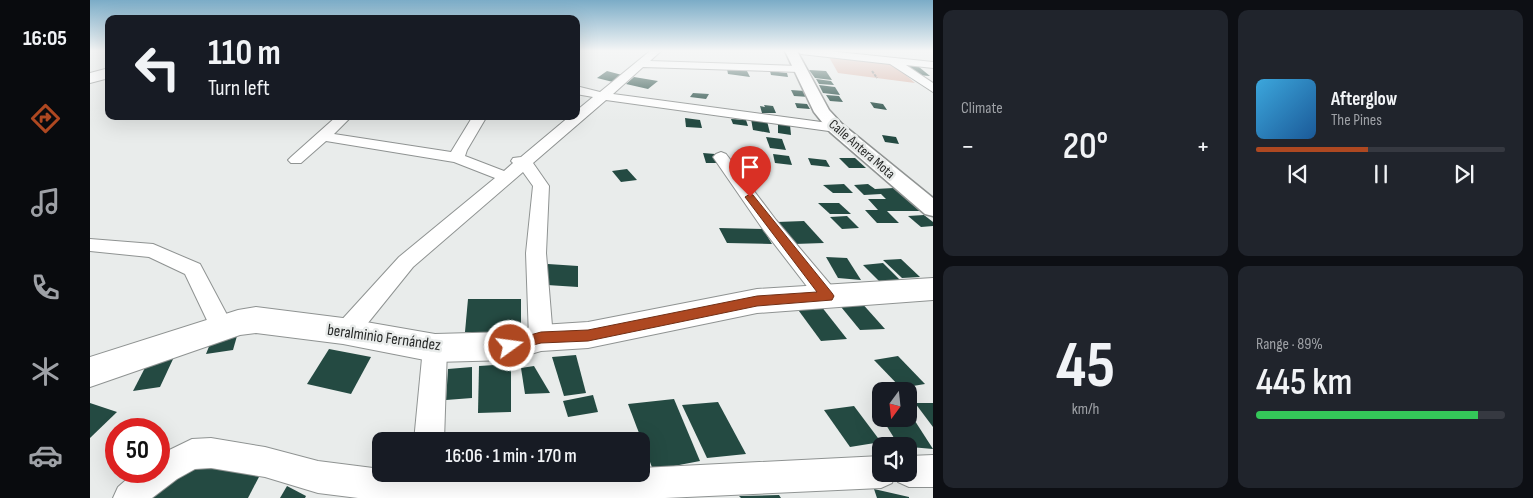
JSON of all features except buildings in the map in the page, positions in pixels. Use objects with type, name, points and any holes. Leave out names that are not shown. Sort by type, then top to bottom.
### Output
[{"type":"main road","points":[[90,78],[104,74]]},
{"type":"main road","name":"beralminio Fernández","points":[[90,372],[222,328],[256,320],[346,332],[435,348],[510,346],[541,338],[588,336],[757,301],[933,289]]},
{"type":"street","points":[[580,116],[628,74]]},
{"type":"street","name":"Calle Antera Mota","points":[[802,74],[822,112],[836,128],[933,209]]},
{"type":"street","points":[[912,74],[933,88]]},
{"type":"street","points":[[580,91],[604,96],[836,128]]},
{"type":"street","points":[[296,160],[340,120]]},
{"type":"street","points":[[457,158],[459,150],[478,120]]},
{"type":"street","points":[[346,332],[406,262],[575,120]]},
{"type":"street","points":[[322,136],[457,158],[502,175]]},
{"type":"street","points":[[720,157],[769,224],[827,296]]},
{"type":"street","points":[[519,161],[528,166],[541,186],[536,253],[541,338]]},
{"type":"street","points":[[90,245],[153,250],[193,269],[222,328]]},
{"type":"street","points":[[430,432],[435,348]]},
{"type":"street","points":[[128,498],[166,468],[192,454],[211,453],[265,462],[318,477],[478,494],[521,495],[700,480],[872,472]]},
{"type":"street","points":[[917,471],[933,471]]},
{"type":"path","points":[[875,74],[877,78]]},
{"type":"shaded area","points":[[848,74],[905,74],[915,83]]},
{"type":"route","points":[[510,346],[541,338],[588,336],[757,301],[827,296],[769,224],[750,197]]}]
